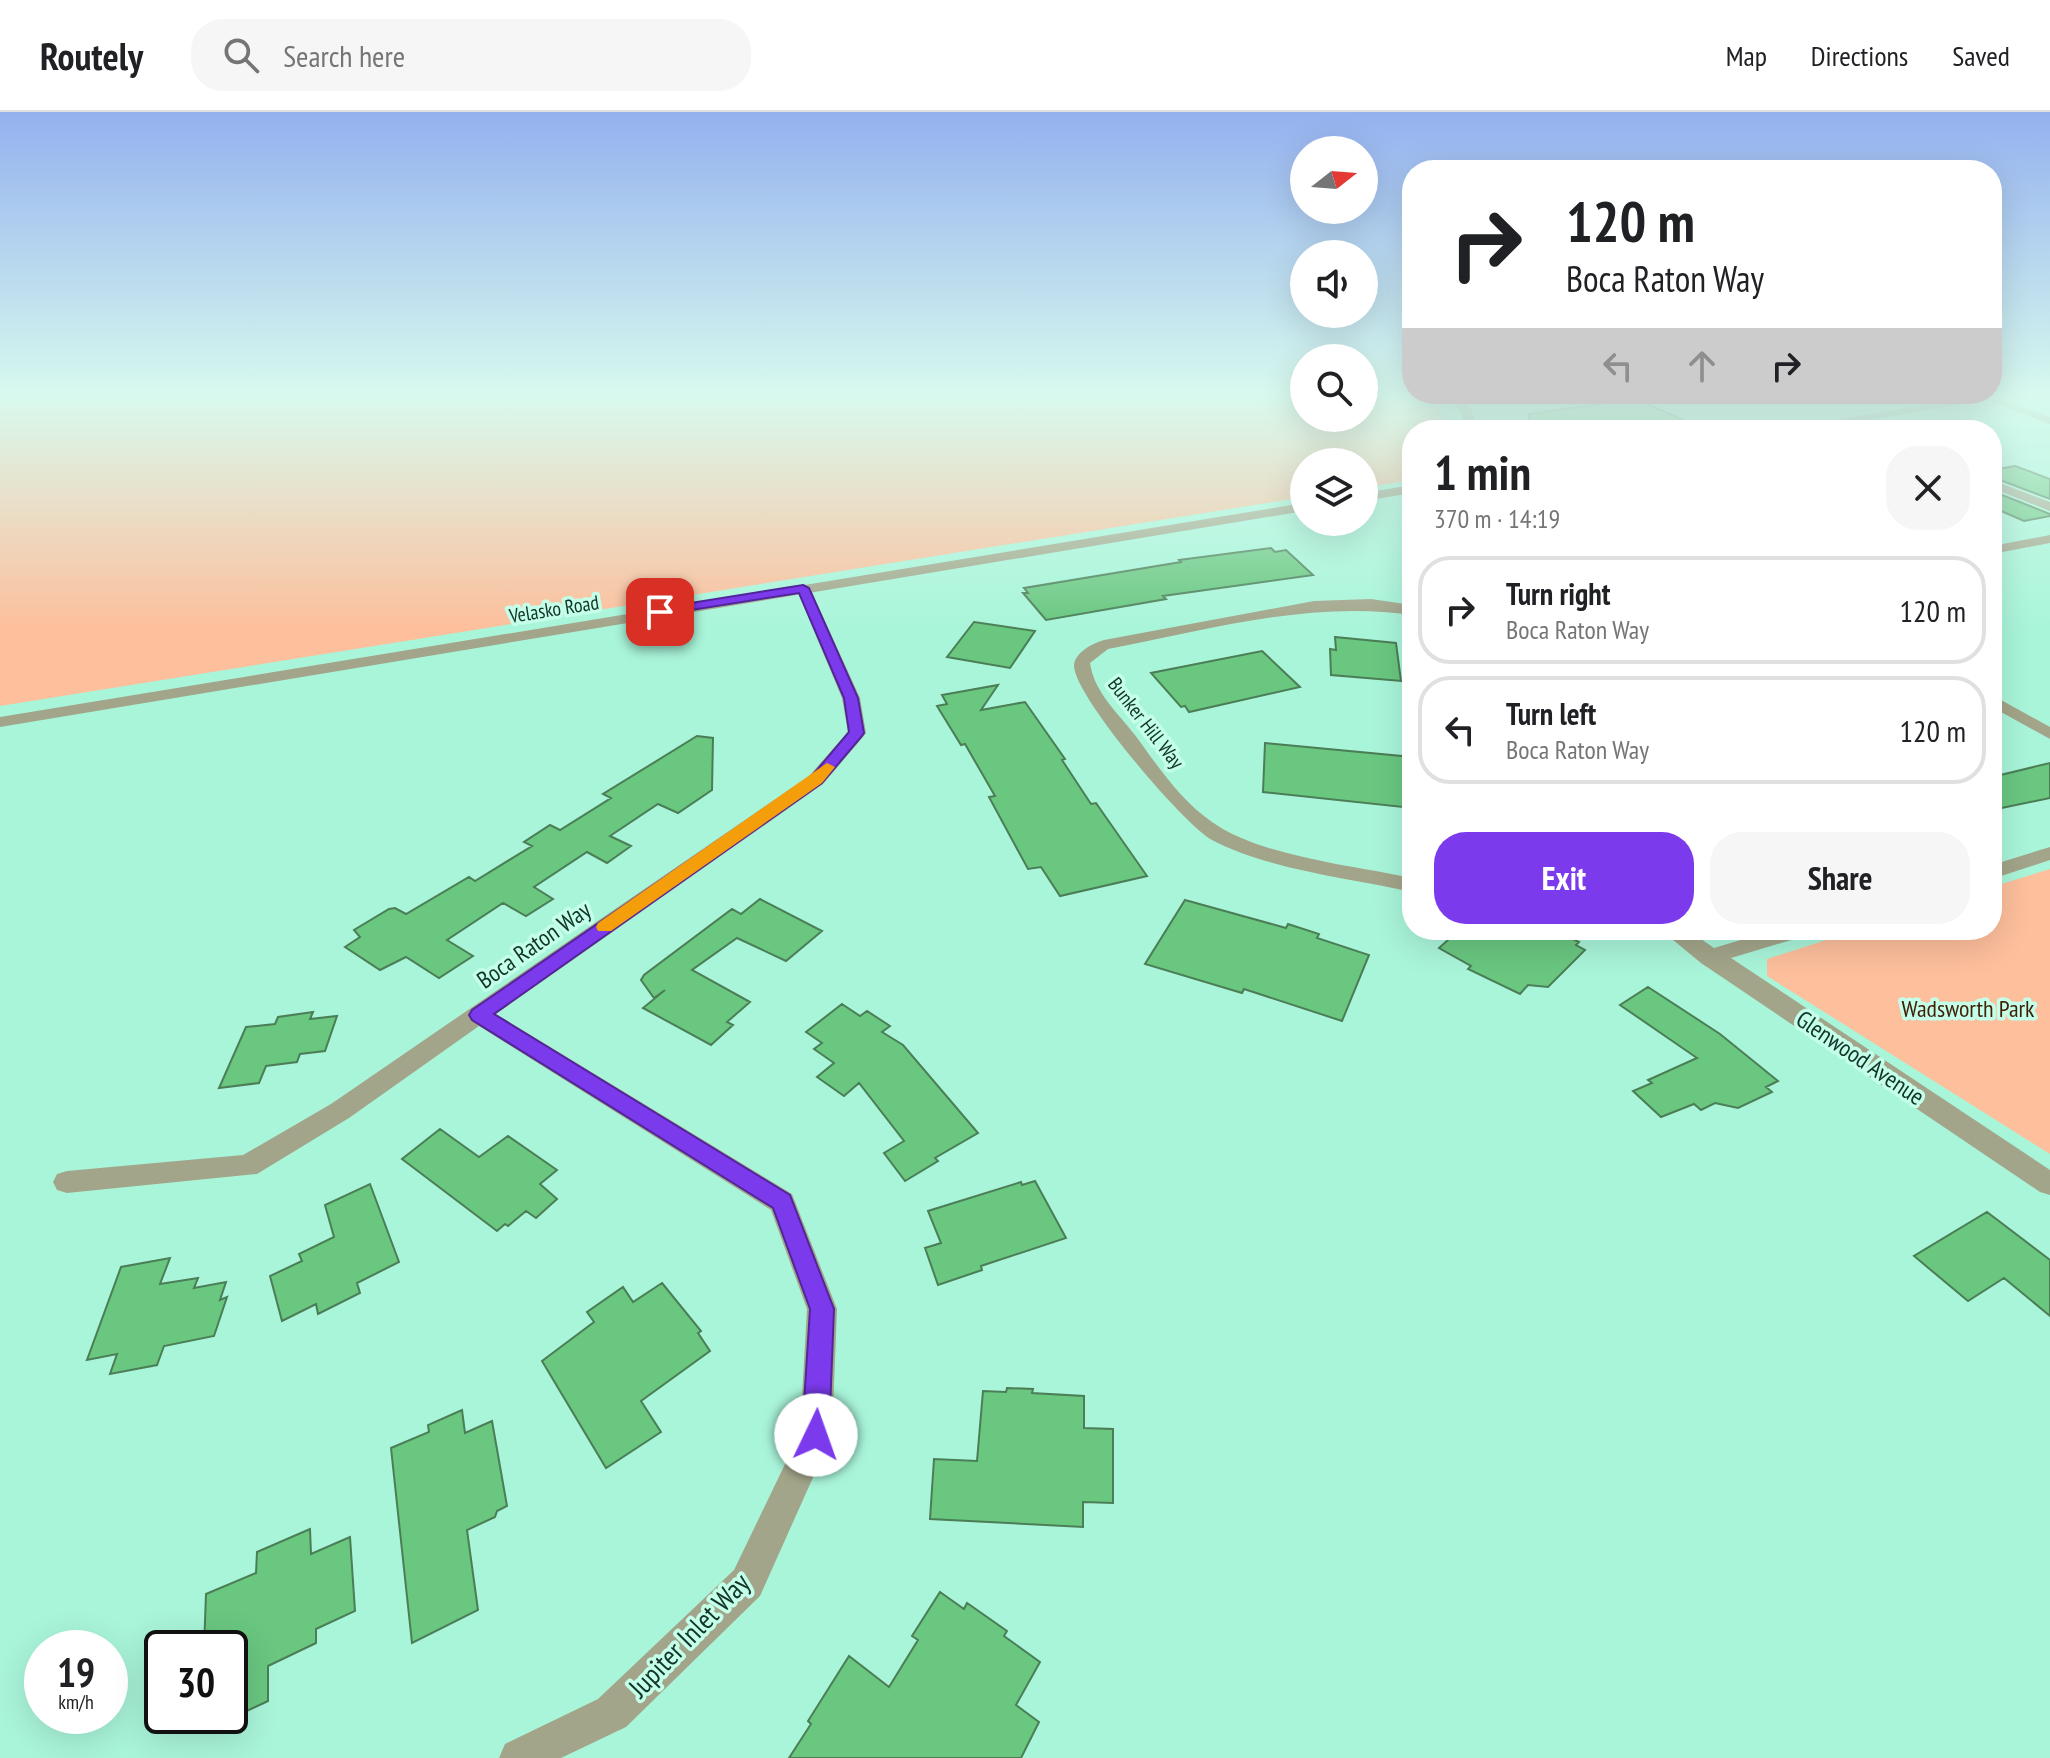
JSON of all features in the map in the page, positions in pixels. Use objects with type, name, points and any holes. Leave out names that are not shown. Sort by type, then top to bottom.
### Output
[{"type":"street","points":[[2002,488],[2050,507]]},
{"type":"street","points":[[1378,495],[1402,491]]},
{"type":"street","name":"Velasko Road","points":[[0,722],[1290,509]]},
{"type":"street","points":[[2002,548],[2050,539]]},
{"type":"street","name":"Boca Raton Way","points":[[67,1182],[248,1166],[340,1111],[816,780],[857,733],[851,698],[803,588]]},
{"type":"street","name":"Bunker Hill Way","points":[[1402,609],[1348,603],[1314,606],[1104,645],[1082,662],[1082,677],[1191,815],[1206,828],[1225,838],[1273,852],[1402,883]]},
{"type":"street","points":[[2002,706],[2050,734]]},
{"type":"street","points":[[2002,869],[2050,853]]},
{"type":"street","name":"Glenwood Avenue","points":[[1686,940],[2050,1184]]},
{"type":"street","points":[[1709,957],[1766,940]]},
{"type":"street","name":"Jupiter Inlet Way","points":[[479,1015],[782,1202],[822,1309],[816,1435],[747,1583],[612,1713],[519,1758]]},
{"type":"green space","points":[[0,475],[1290,475],[1290,499],[0,706]]},
{"type":"green space","points":[[1378,475],[1402,475],[1402,482],[1378,486]]},
{"type":"green space","name":"Wadsworth Park","points":[[2050,869],[2050,1154],[1767,976],[1767,959],[1826,940],[2002,940],[2002,884]]},
{"type":"building","points":[[2002,475],[2039,475],[2050,479],[2050,499],[2002,481]]},
{"type":"building","points":[[2002,495],[2050,514],[2024,521],[2002,511]]},
{"type":"building","points":[[1271,548],[1275,552],[1286,550],[1313,575],[1163,596],[1166,599],[1046,620],[1023,593],[1028,593],[1024,588],[1181,562],[1179,560]]},
{"type":"building","points":[[974,622],[1035,631],[1010,668],[947,657]]},
{"type":"building","points":[[1335,637],[1396,643],[1401,681],[1331,675],[1330,649],[1336,650]]},
{"type":"building","points":[[1262,651],[1300,687],[1189,712],[1151,673]]},
{"type":"building","points":[[998,685],[981,710],[1025,702],[1065,759],[1062,760],[1091,804],[1096,803],[1147,876],[1060,896],[1041,867],[1028,869],[989,797],[995,796],[965,744],[961,745],[937,706],[947,704],[942,695]]},
{"type":"building","points":[[697,736],[713,738],[712,790],[678,813],[658,804],[610,836],[631,846],[607,863],[587,852],[534,887],[553,899],[526,916],[503,903],[447,940],[473,956],[439,978],[406,957],[380,970],[345,947],[360,937],[354,930],[389,909],[395,908],[406,914],[469,877],[475,881],[532,846],[524,842],[550,825],[560,830],[611,798],[603,794]]},
{"type":"building","points":[[1265,743],[1402,756],[1402,807],[1263,792]]},
{"type":"building","points":[[2050,763],[2050,798],[2002,808],[2002,775]]},
{"type":"building","points":[[760,899],[822,931],[786,961],[737,938],[692,970],[750,1002],[727,1022],[733,1025],[711,1045],[643,1008],[665,990],[654,998],[641,980],[644,975],[732,909],[741,914]]},
{"type":"building","points":[[1185,900],[1286,928],[1288,924],[1319,934],[1317,938],[1369,955],[1342,1021],[1244,989],[1242,993],[1145,964]]},
{"type":"building","points":[[1448,940],[1575,940],[1579,942],[1576,945],[1585,950],[1548,987],[1528,985],[1520,994],[1468,969],[1471,966],[1439,948]]},
{"type":"building","points":[[1648,987],[1720,1034],[1778,1081],[1766,1087],[1772,1092],[1738,1108],[1715,1103],[1701,1110],[1694,1104],[1661,1117],[1633,1091],[1652,1083],[1648,1080],[1697,1058],[1620,1005]]},
{"type":"building","points":[[842,1004],[860,1016],[867,1011],[890,1026],[882,1032],[903,1045],[978,1133],[935,1158],[938,1161],[905,1181],[884,1153],[904,1141],[859,1083],[844,1096],[817,1077],[834,1063],[814,1049],[822,1043],[806,1032]]},
{"type":"building","points":[[313,1012],[310,1019],[337,1016],[325,1051],[300,1054],[297,1062],[266,1066],[259,1083],[219,1088],[246,1027],[275,1024],[278,1017]]},
{"type":"building","points":[[440,1129],[479,1157],[508,1136],[557,1170],[540,1184],[557,1199],[536,1218],[526,1211],[497,1231],[402,1159]]},
{"type":"building","points":[[1035,1181],[1066,1238],[981,1266],[982,1270],[938,1285],[925,1248],[941,1243],[928,1211],[1021,1182],[1022,1185]]},
{"type":"building","points":[[370,1184],[399,1262],[357,1283],[360,1293],[318,1314],[316,1304],[282,1321],[270,1276],[302,1261],[299,1254],[334,1237],[325,1205]]},
{"type":"building","points":[[1987,1212],[2050,1260],[2050,1316],[2004,1278],[1968,1301],[1914,1256]]},
{"type":"building","points":[[170,1258],[160,1284],[198,1278],[194,1288],[226,1282],[220,1300],[227,1297],[214,1336],[164,1346],[157,1365],[110,1374],[117,1354],[87,1360],[121,1267]]},
{"type":"building","points":[[662,1283],[701,1331],[698,1333],[710,1351],[641,1401],[661,1432],[606,1468],[542,1361],[594,1322],[587,1312],[623,1287],[633,1302]]},
{"type":"building","points":[[1007,1388],[1084,1396],[1084,1428],[1113,1429],[1113,1503],[1083,1502],[1083,1527],[930,1519],[934,1459],[977,1461],[983,1391],[1006,1392]]},
{"type":"building","points":[[462,1410],[465,1433],[492,1421],[507,1506],[497,1511],[495,1517],[467,1530],[478,1610],[412,1643],[391,1448],[429,1432],[428,1425]]},
{"type":"building","points":[[310,1529],[311,1554],[350,1537],[355,1611],[316,1629],[316,1643],[268,1666],[268,1701],[248,1710],[248,1630],[205,1630],[206,1594],[256,1573],[257,1552]]},
{"type":"building","points":[[940,1592],[964,1609],[967,1603],[1007,1631],[1004,1636],[1040,1662],[1016,1705],[1039,1722],[1021,1758],[789,1758],[849,1656],[889,1687],[918,1640],[912,1636]]},
{"type":"slow traffic","points":[[605,927],[816,780],[827,767]]},
{"type":"route","points":[[660,612],[803,588],[851,698],[857,733],[816,780],[479,1015],[782,1202],[822,1309],[816,1435]]}]
